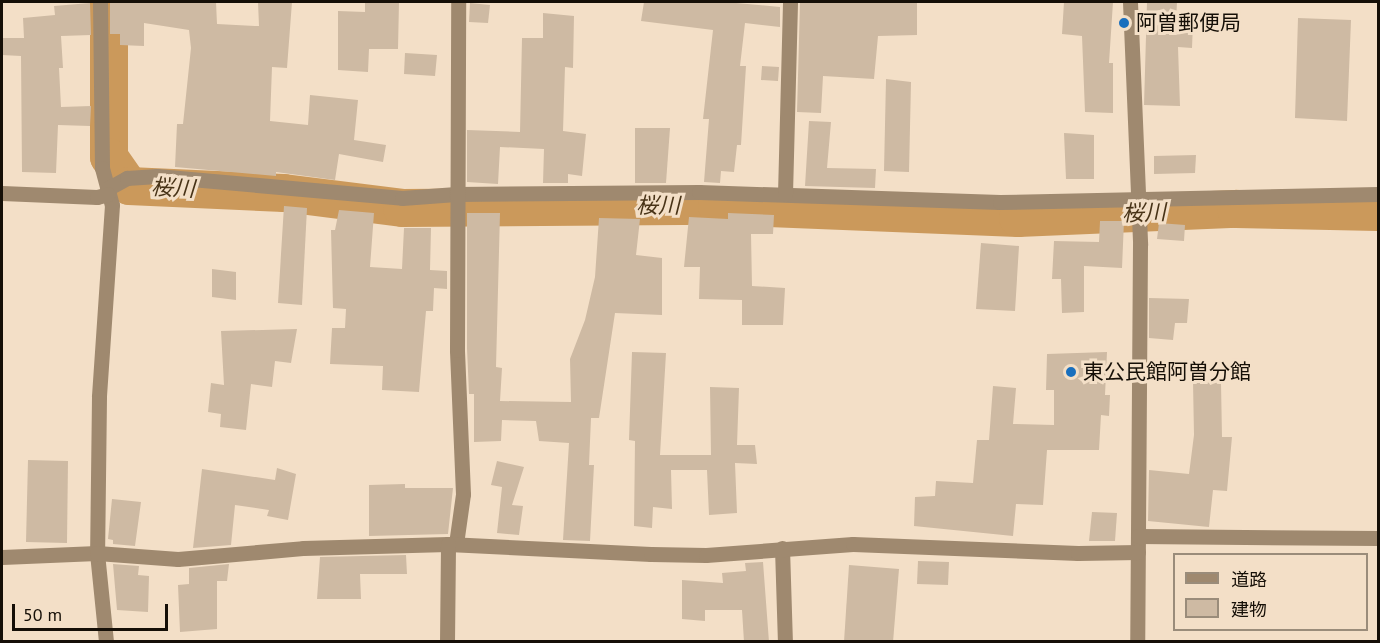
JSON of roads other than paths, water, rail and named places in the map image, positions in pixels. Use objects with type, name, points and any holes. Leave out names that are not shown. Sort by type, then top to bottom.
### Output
[{"type":"street","points":[[100,2],[101,156],[115,186],[111,205],[99,397],[97,553],[106,642]]},
{"type":"street","points":[[447,642],[452,544],[463,494],[456,203],[458,2]]},
{"type":"street","points":[[784,194],[790,2]]},
{"type":"street","points":[[1130,2],[1137,208],[1137,642]]},
{"type":"street","points":[[2,193],[235,181],[456,203],[784,194],[1137,208],[1378,194]]},
{"type":"street","points":[[2,557],[97,553],[178,559],[303,548],[452,544],[651,554],[853,544],[1078,553],[1138,544],[1378,538]]},
{"type":"street","points":[[782,548],[785,642]]},
{"type":"waterway","name":"桜川","points":[[109,2],[109,157],[129,186],[284,193],[402,208],[717,206],[1018,218],[1236,209],[1378,212]]},
{"type":"place","name":"阿曽郵便局","points":[[1124,23]]},
{"type":"place","name":"東公民館阿曽分館","points":[[1071,372]]}]
